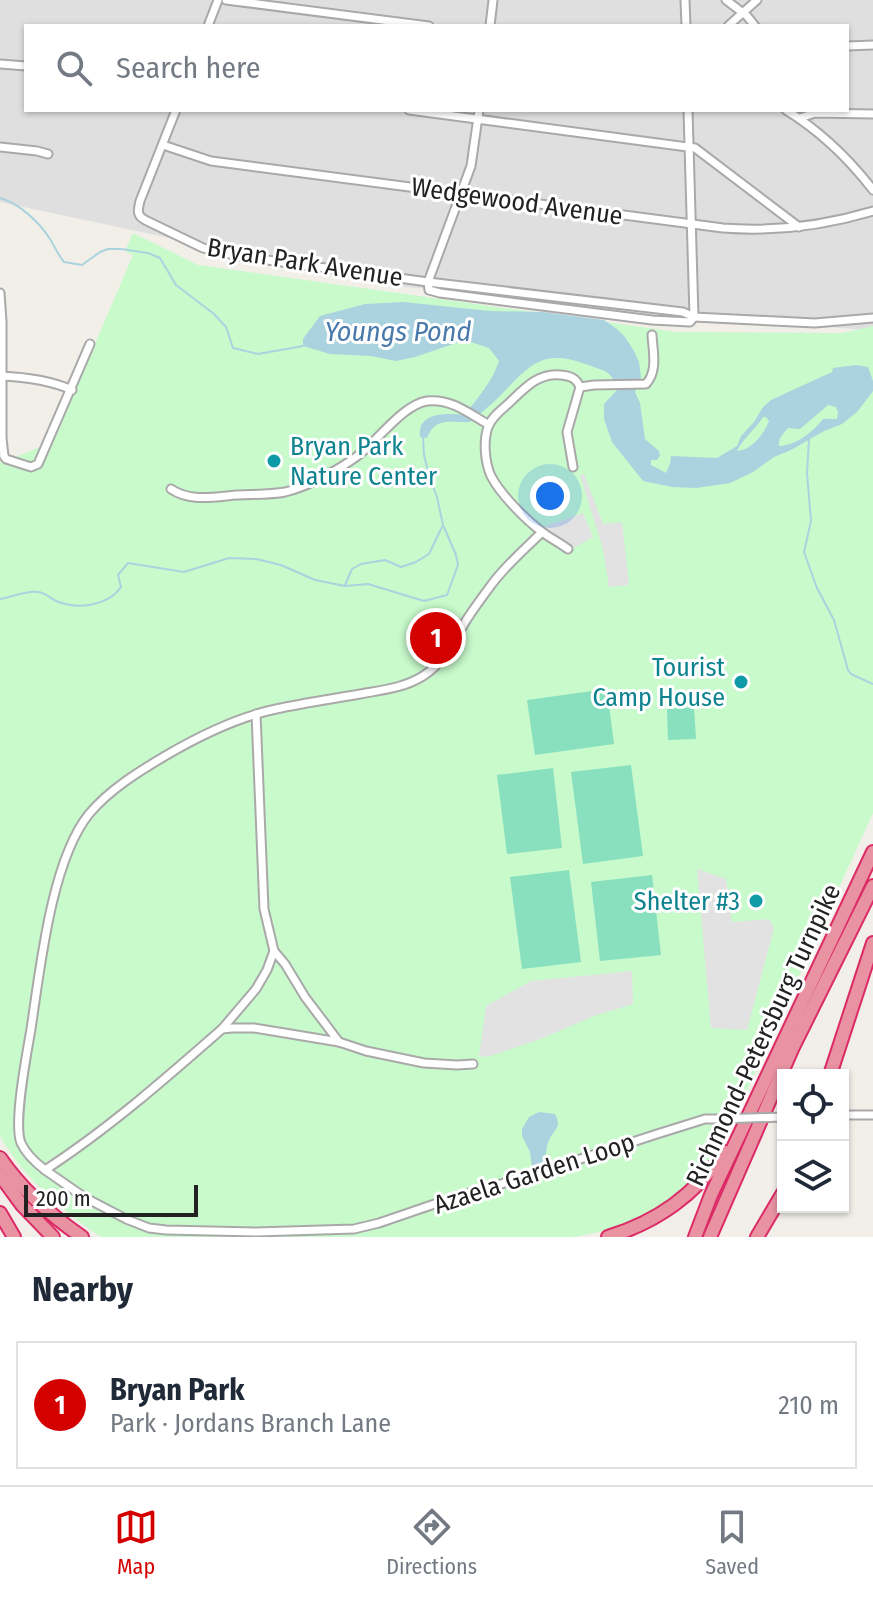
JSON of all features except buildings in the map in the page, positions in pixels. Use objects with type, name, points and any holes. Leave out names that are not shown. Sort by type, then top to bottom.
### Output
[{"type":"highway","name":"Richmond-Petersburg Turnpike","points":[[695,1237],[741,1130],[873,852]]},
{"type":"highway","name":"Richmond-Petersburg Turnpike","points":[[710,1237],[792,1049],[873,886]]},
{"type":"highway","points":[[832,1069],[873,943]]},
{"type":"highway","points":[[608,1237],[630,1230],[678,1203],[696,1188],[741,1130]]},
{"type":"highway","points":[[0,1158],[29,1194],[57,1220],[82,1237]]},
{"type":"highway","points":[[0,1175],[22,1205],[53,1237]]},
{"type":"highway","points":[[757,1237],[777,1203]]},
{"type":"highway","points":[[0,1213],[14,1237]]},
{"type":"street","points":[[209,24],[218,0]]},
{"type":"street","points":[[226,0],[413,24]]},
{"type":"street","points":[[490,24],[493,0]]},
{"type":"street","points":[[685,0],[686,24]]},
{"type":"street","points":[[726,0],[753,24]]},
{"type":"street","points":[[730,24],[757,0]]},
{"type":"street","points":[[849,46],[873,45]]},
{"type":"street","points":[[0,64],[24,66]]},
{"type":"street","points":[[163,145],[175,112]]},
{"type":"street","points":[[444,112],[478,114],[689,147],[701,152],[799,227]]},
{"type":"street","points":[[688,112],[694,317]]},
{"type":"street","points":[[790,112],[841,154],[873,190]]},
{"type":"street","points":[[800,118],[815,113],[873,114]]},
{"type":"street","points":[[428,282],[471,166],[478,114]]},
{"type":"street","name":"Wedgewood Avenue","points":[[163,145],[211,161],[742,230],[799,227],[873,211]]},
{"type":"street","name":"Bryan Park Avenue","points":[[163,145],[138,210],[140,217],[203,248],[428,282],[429,290],[455,295],[652,320],[690,322],[694,317],[815,323],[873,318]]},
{"type":"street","points":[[0,147],[48,154]]},
{"type":"street","points":[[0,293],[2,457],[31,467],[38,464],[90,344]]},
{"type":"street","points":[[580,387],[646,384],[654,370],[652,335]]},
{"type":"street","points":[[568,549],[522,514],[492,477],[487,464],[489,425],[529,385],[549,374],[574,378],[580,387],[567,432],[573,467]]},
{"type":"street","points":[[1,376],[52,383],[72,390]]},
{"type":"street","points":[[171,489],[180,495],[208,498],[285,492],[354,458],[407,411],[422,403],[449,403],[489,425]]},
{"type":"street","name":"Azaela Garden Loop","points":[[542,532],[495,580],[441,661],[424,675],[399,687],[278,708],[227,725],[177,749],[118,787],[87,817],[70,849],[51,913],[23,1080],[21,1143],[45,1170],[84,1197],[149,1228],[256,1232],[354,1229],[705,1119],[777,1117]]},
{"type":"street","points":[[256,714],[264,909],[274,951],[339,1042]]},
{"type":"street","points":[[45,1170],[108,1125],[222,1029],[256,989],[274,951]]},
{"type":"street","points":[[222,1029],[254,1028],[339,1042],[424,1063],[473,1064]]},
{"type":"street","points":[[849,1115],[873,1115]]},
{"type":"shaded area","points":[[0,0],[873,0],[873,331],[396,286],[0,202]]},
{"type":"shaded area","points":[[584,474],[603,524],[622,522],[629,585],[609,587],[603,549],[580,475]]},
{"type":"shaded area","points":[[583,513],[593,537],[574,548],[543,527]]},
{"type":"shaded area","points":[[697,869],[726,879],[732,922],[769,919],[774,928],[747,1030],[711,1028]]},
{"type":"shaded area","points":[[632,971],[633,1004],[487,1057],[479,1056],[486,1006],[531,981]]},
{"type":"green space","points":[[133,233],[198,265],[677,332],[843,333],[873,326],[873,813],[725,1139],[696,1178],[662,1206],[642,1217],[574,1237],[101,1237],[44,1192],[20,1166],[0,1136],[0,463],[53,442],[133,255],[125,251]]},
{"type":"green space","points":[[607,689],[614,744],[535,755],[527,700]]},
{"type":"green space","points":[[694,707],[696,739],[668,740],[667,709]]},
{"type":"green space","points":[[631,765],[643,856],[583,864],[571,772]]},
{"type":"green space","points":[[553,768],[562,848],[507,854],[497,775]]},
{"type":"green space","points":[[569,870],[581,962],[522,969],[510,877]]},
{"type":"green space","points":[[652,875],[661,955],[600,961],[591,882]]},
{"type":"water","name":"Youngs Pond","points":[[403,302],[490,311],[543,312],[604,320],[625,337],[639,362],[641,377],[635,392],[640,403],[645,439],[659,451],[660,456],[657,460],[651,460],[651,465],[666,473],[671,456],[717,458],[737,446],[741,436],[771,400],[832,372],[833,368],[868,367],[873,391],[857,412],[842,424],[774,457],[730,483],[696,488],[672,487],[643,481],[612,442],[604,419],[604,404],[617,390],[611,376],[605,371],[560,358],[539,362],[529,368],[470,422],[439,424],[427,438],[420,437],[420,429],[428,418],[442,414],[465,415],[489,382],[499,361],[489,348],[465,340],[396,361],[330,354],[303,346],[303,339],[320,316],[365,304]],"holes":[[[828,405],[836,407],[837,419],[823,419],[803,437],[779,446],[780,438],[788,428],[800,429]],[[763,417],[769,421],[761,436],[748,448],[737,451]]]},
{"type":"water","points":[[539,1112],[555,1114],[558,1125],[548,1143],[545,1162],[532,1167],[522,1129],[529,1117]]},
{"type":"waterway","points":[[0,198],[35,220],[64,262],[82,265],[108,249],[148,253],[160,258],[176,285],[226,327],[233,348],[258,354],[303,346]]},
{"type":"waterway","points":[[0,599],[34,592],[43,593],[64,604],[82,606],[100,602],[115,593],[121,587],[118,575],[128,563],[184,572],[229,558],[256,559],[281,565],[315,580],[345,586],[368,584],[424,601],[447,595],[458,565],[429,476],[423,437]]},
{"type":"waterway","points":[[809,439],[807,473],[811,521],[804,552],[817,588],[834,620],[848,670],[873,684]]},
{"type":"waterway","points":[[345,585],[352,569],[361,564],[385,560],[401,567],[416,562],[429,554],[442,527]]},
{"type":"place","name":"Bryan Park Nature Center","points":[[274,461]]},
{"type":"place","name":"Bryan Park","points":[[436,638]]},
{"type":"place","name":"Tourist Camp House","points":[[741,682]]},
{"type":"place","name":"Shelter #3","points":[[756,901]]}]
